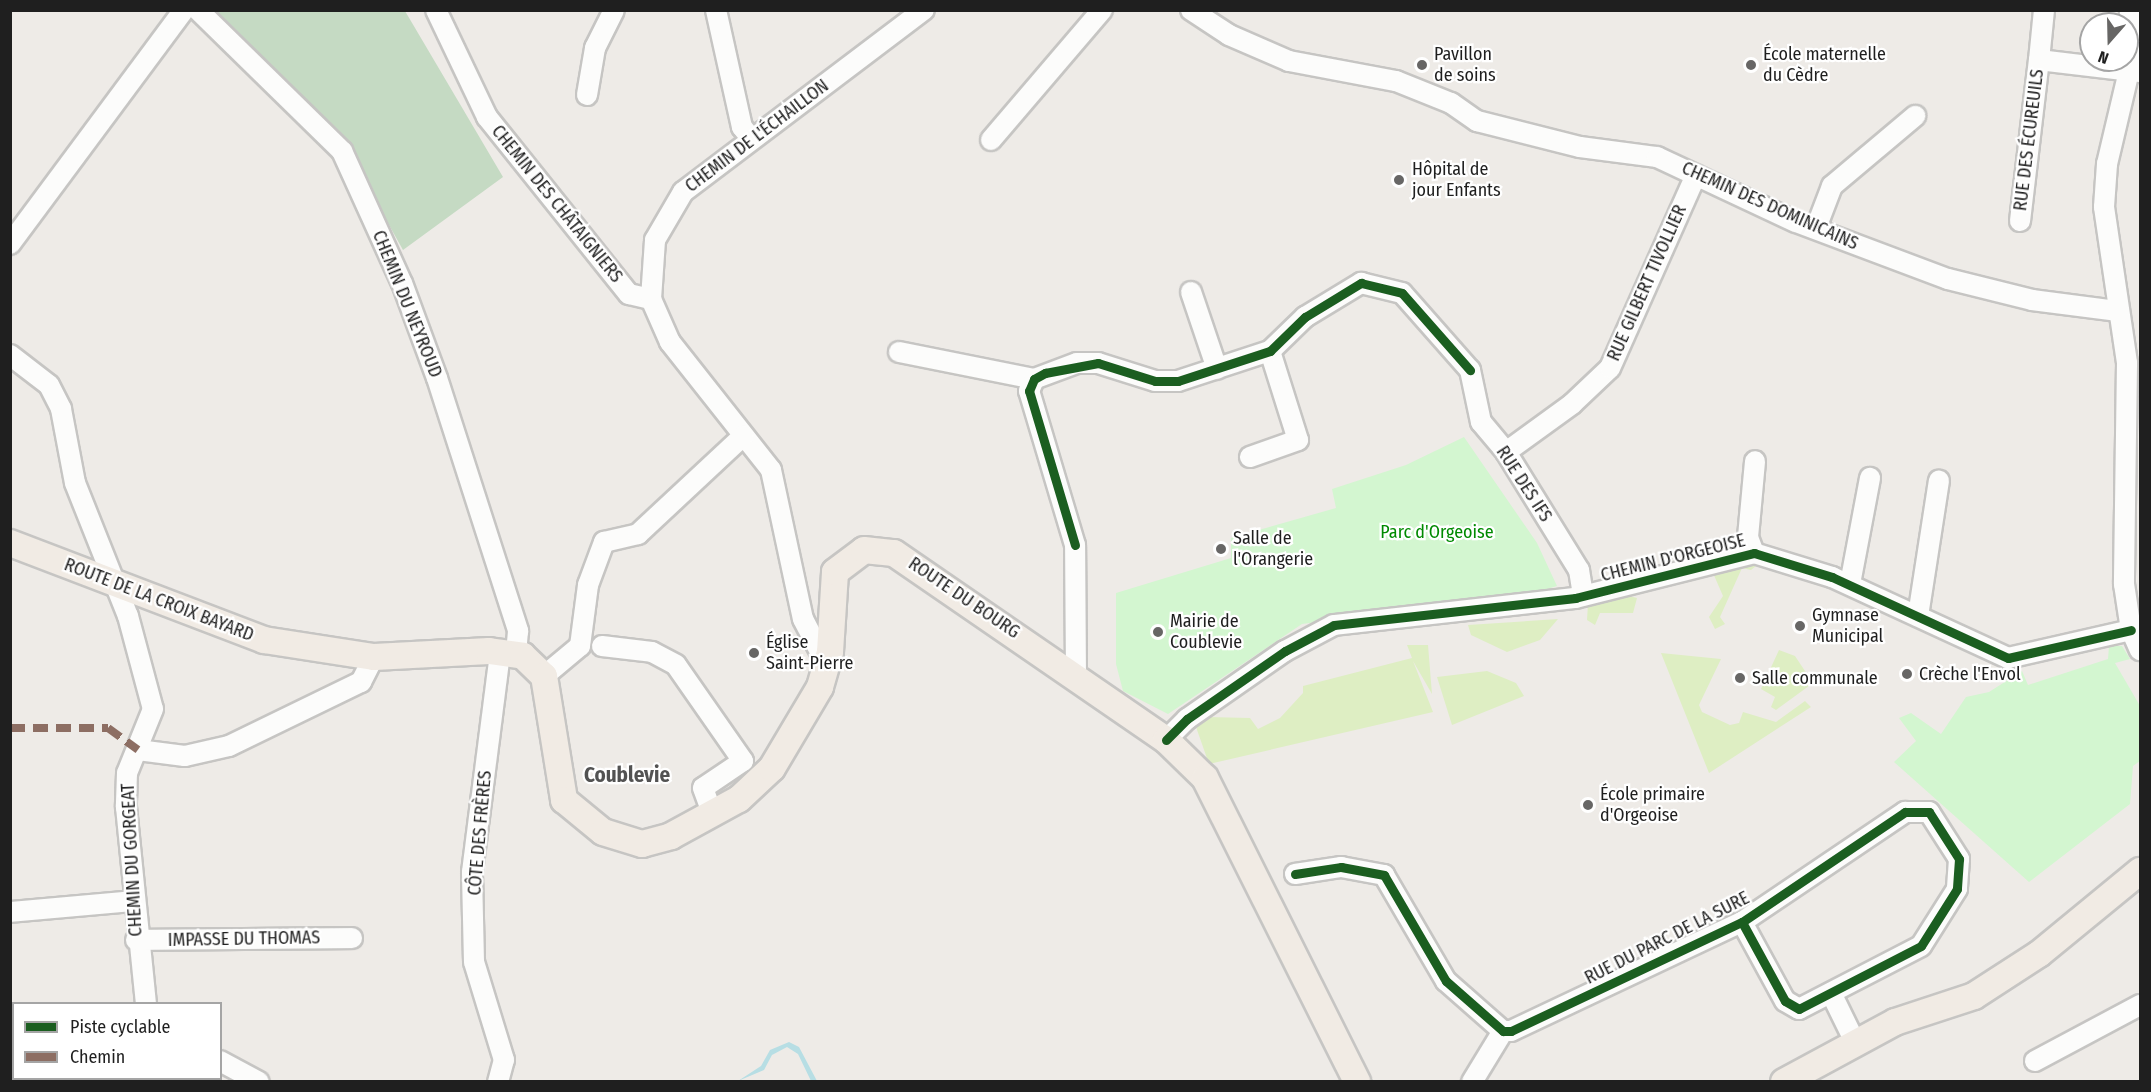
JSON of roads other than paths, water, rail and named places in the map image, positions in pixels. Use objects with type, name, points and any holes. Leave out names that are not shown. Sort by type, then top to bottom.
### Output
[{"type":"main road","name":"ROUTE DE LA CROIX BAYARD","points":[[10,543],[264,640],[374,657],[513,653]]},
{"type":"main road","name":"ROUTE DU BOURG","points":[[544,676],[553,710],[560,786],[571,810],[585,822],[642,844],[739,799],[772,768],[804,719],[826,665],[835,572],[853,553],[879,549],[914,562],[1166,740],[1218,796],[1358,1082]]},
{"type":"main road","points":[[513,653],[544,676]]},
{"type":"main road","points":[[1784,1082],[1895,1022],[1974,996],[2039,954],[2140,871]]},
{"type":"main road","name":"ROUTE DU BOURG","points":[[1321,1003],[1363,1082]]},
{"type":"street","points":[[10,244],[184,10]]},
{"type":"street","name":"CHEMIN DU NEYROUD","points":[[198,10],[342,151],[402,283],[437,378],[518,631],[513,653]]},
{"type":"street","name":"CHEMIN DES CHÂTAIGNIERS","points":[[436,10],[487,117],[629,294],[651,299]]},
{"type":"street","points":[[586,95],[595,48],[614,10]]},
{"type":"street","points":[[716,10],[742,127],[751,138]]},
{"type":"street","name":"CHEMIN DE L'ÉCHAILLON","points":[[651,299],[655,240],[671,206],[751,138],[924,10]]},
{"type":"street","points":[[991,140],[1102,10]]},
{"type":"street","name":"CHEMIN DES DOMINICAINS","points":[[1191,10],[1229,35],[1289,61],[1396,81],[1451,103],[1477,121],[1596,150],[1657,157],[1816,228],[1977,287],[2118,311]]},
{"type":"street","name":"RUE DES ÉCUREUILS","points":[[2020,221],[2044,10]]},
{"type":"street","name":"RUE DES ÉCUREUILS","points":[[2039,60],[2079,65]]},
{"type":"street","points":[[2135,72],[2106,164],[2104,207],[2127,363],[2123,548],[2131,630],[2140,650]]},
{"type":"street","points":[[1816,228],[1832,186],[1915,116]]},
{"type":"street","name":"RUE GILBERT TIVOLLIER","points":[[1506,452],[1572,404],[1610,368],[1696,175]]},
{"type":"street","name":"RUE DES IFS","points":[[1269,351],[1341,291],[1378,283],[1402,293],[1470,370],[1481,422],[1506,452],[1579,570],[1583,597]]},
{"type":"street","points":[[1191,292],[1217,369]]},
{"type":"street","points":[[651,299],[670,342],[771,470],[803,619],[826,665]]},
{"type":"street","points":[[899,352],[1034,379],[1077,363],[1098,363],[1155,381],[1178,381],[1269,351],[1298,440],[1250,457]]},
{"type":"street","name":"CHEMIN DU GORGEAT","points":[[10,355],[49,385],[61,409],[75,483],[115,583],[153,709],[127,773],[126,807],[136,940],[146,1002]]},
{"type":"street","points":[[1034,379],[1029,391],[1076,545],[1076,676]]},
{"type":"street","points":[[544,676],[580,646],[588,585],[604,542],[638,534],[743,436]]},
{"type":"street","points":[[1754,553],[1748,537],[1755,460]]},
{"type":"street","points":[[1850,584],[1870,478]]},
{"type":"street","points":[[1918,616],[1939,481]]},
{"type":"street","name":"CHEMIN D'ORGEOISE","points":[[1166,740],[1186,718],[1285,651],[1334,625],[1583,597],[1754,553],[1850,584],[2008,658],[2131,630]]},
{"type":"street","points":[[602,646],[652,652],[676,665],[743,761],[703,788],[712,813]]},
{"type":"street","name":"CÔTE DES FRÈRES","points":[[498,1082],[504,1060],[474,962],[472,872],[513,653]]},
{"type":"street","points":[[138,750],[185,756],[229,746],[361,682],[374,657]]},
{"type":"street","name":"RUE DU PARC DE LA SURE","points":[[1503,1031],[1742,922],[1880,824],[1905,812],[1929,812],[1959,859],[1957,890],[1921,946],[1831,993]]},
{"type":"street","points":[[1295,874],[1341,867],[1384,875],[1446,981],[1503,1031],[1472,1082]]},
{"type":"street","points":[[10,912],[134,901]]},
{"type":"street","points":[[1742,922],[1785,1001],[1799,1009],[1831,993],[1856,1042]]},
{"type":"street","name":"IMPASSE DU THOMAS","points":[[136,940],[352,938]]},
{"type":"street","points":[[2035,1061],[2140,1005]]},
{"type":"street","points":[[222,1062],[259,1082]]},
{"type":"water","points":[[789,1042],[799,1047],[817,1081],[811,1081],[798,1054],[787,1047],[772,1055],[764,1070],[738,1081],[761,1066],[770,1050]]},
{"type":"place","name":"Pavillon de soins","points":[[1422,65]]},
{"type":"place","name":"École maternelle du Cèdre","points":[[1751,65]]},
{"type":"place","name":"Hôpital de jour Enfants","points":[[1399,180]]},
{"type":"place","name":"Salle de l'Orangerie","points":[[1221,549]]},
{"type":"place","name":"Gymnase Municipal","points":[[1800,626]]},
{"type":"place","name":"Mairie de Coublevie","points":[[1158,632]]},
{"type":"place","name":"Église Saint-Pierre","points":[[754,653]]},
{"type":"place","name":"Crèche l'Envol","points":[[1907,674]]},
{"type":"place","name":"Salle communale","points":[[1740,678]]},
{"type":"place","name":"École primaire d'Orgeoise","points":[[1588,805]]},
{"type":"district","name":"Coublevie","points":[[627,775]]},
{"type":"park label","name":"Parc d'Orgeoise","points":[[1437,532]]}]
